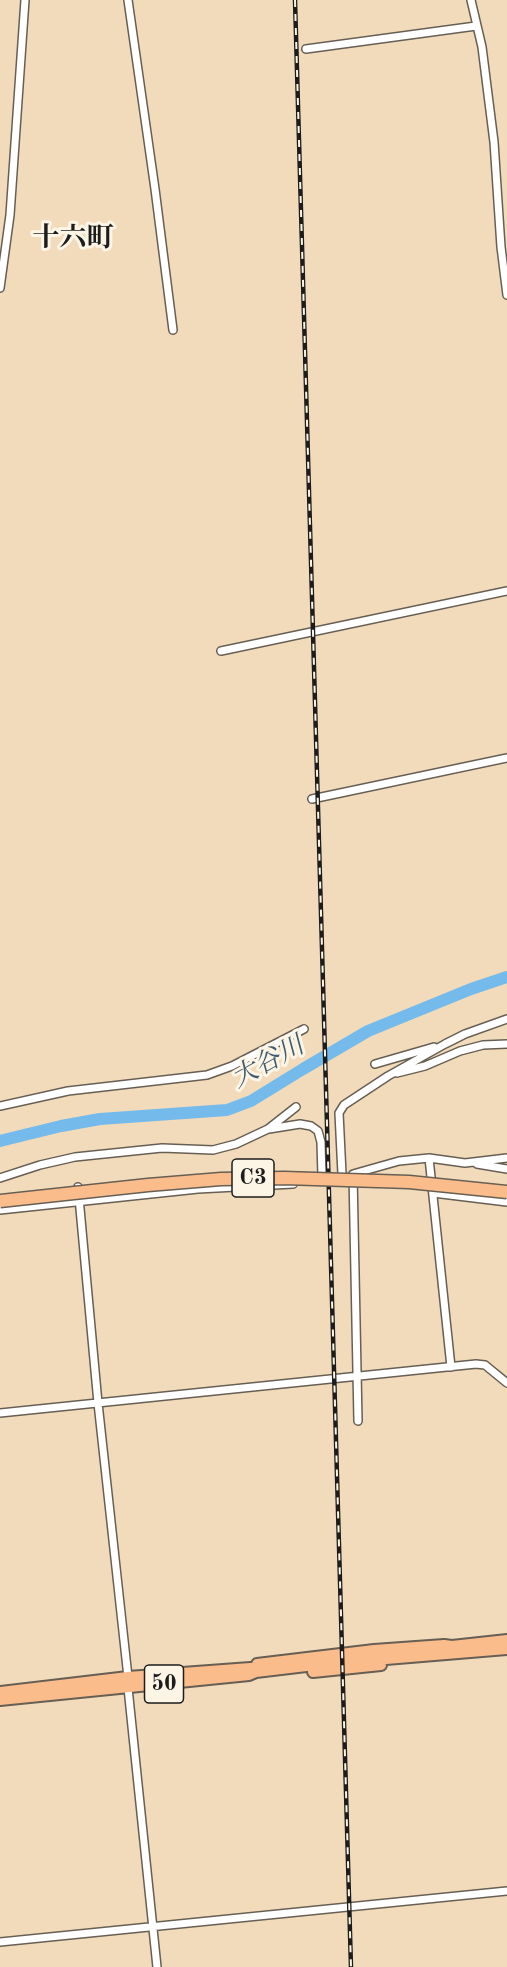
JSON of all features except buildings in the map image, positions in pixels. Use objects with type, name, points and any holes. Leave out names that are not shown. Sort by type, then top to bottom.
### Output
[{"type":"highway","name":"C3","points":[[0,1201],[221,1179],[284,1178],[409,1182],[507,1192]]},
{"type":"main road","name":"50","points":[[452,1650],[507,1640]]},
{"type":"main road","points":[[444,1645],[452,1650],[445,1657],[333,1670],[256,1676],[248,1671],[255,1665],[364,1651],[444,1645]]},
{"type":"main road","name":"50","points":[[0,1692],[256,1672],[444,1649],[507,1649]]},
{"type":"main road","name":"50","points":[[0,1700],[128,1683]]},
{"type":"street","points":[[0,288],[10,215],[25,0]]},
{"type":"street","points":[[128,0],[172,330]]},
{"type":"street","points":[[471,0],[482,47],[494,142],[507,295]]},
{"type":"street","points":[[306,49],[476,26]]},
{"type":"street","points":[[221,651],[507,591]]},
{"type":"street","points":[[312,799],[507,758]]},
{"type":"street","points":[[342,1174],[339,1113],[344,1105],[388,1076],[445,1044],[507,1018]]},
{"type":"street","points":[[0,1106],[68,1091],[207,1075],[232,1066],[304,1029]]},
{"type":"street","points":[[375,1064],[445,1044]]},
{"type":"street","points":[[388,1076],[425,1066],[460,1051],[483,1045],[507,1044]]},
{"type":"street","points":[[0,1178],[75,1157],[162,1148],[213,1150],[236,1144],[268,1129],[296,1107]]},
{"type":"street","points":[[268,1129],[300,1124],[311,1126],[318,1131],[321,1143],[322,1177]]},
{"type":"street","points":[[429,1158],[451,1367]]},
{"type":"street","points":[[0,1210],[198,1189],[305,1183],[322,1177],[353,1174],[399,1161],[429,1158],[507,1169]]},
{"type":"street","points":[[465,1163],[507,1158]]},
{"type":"street","points":[[353,1174],[358,1421]]},
{"type":"street","points":[[78,1186],[98,1403],[157,1967]]},
{"type":"street","points":[[433,1193],[507,1202]]},
{"type":"street","points":[[0,1413],[476,1364],[485,1365],[507,1383]]},
{"type":"street","points":[[0,1942],[507,1891]]},
{"type":"waterway","name":"大谷川","points":[[0,1141],[100,1119],[227,1110],[251,1101],[368,1031],[471,989],[507,977]]},
{"type":"railway","points":[[295,0],[351,1967]]},
{"type":"district","name":"十六町","points":[[73,239]]}]
